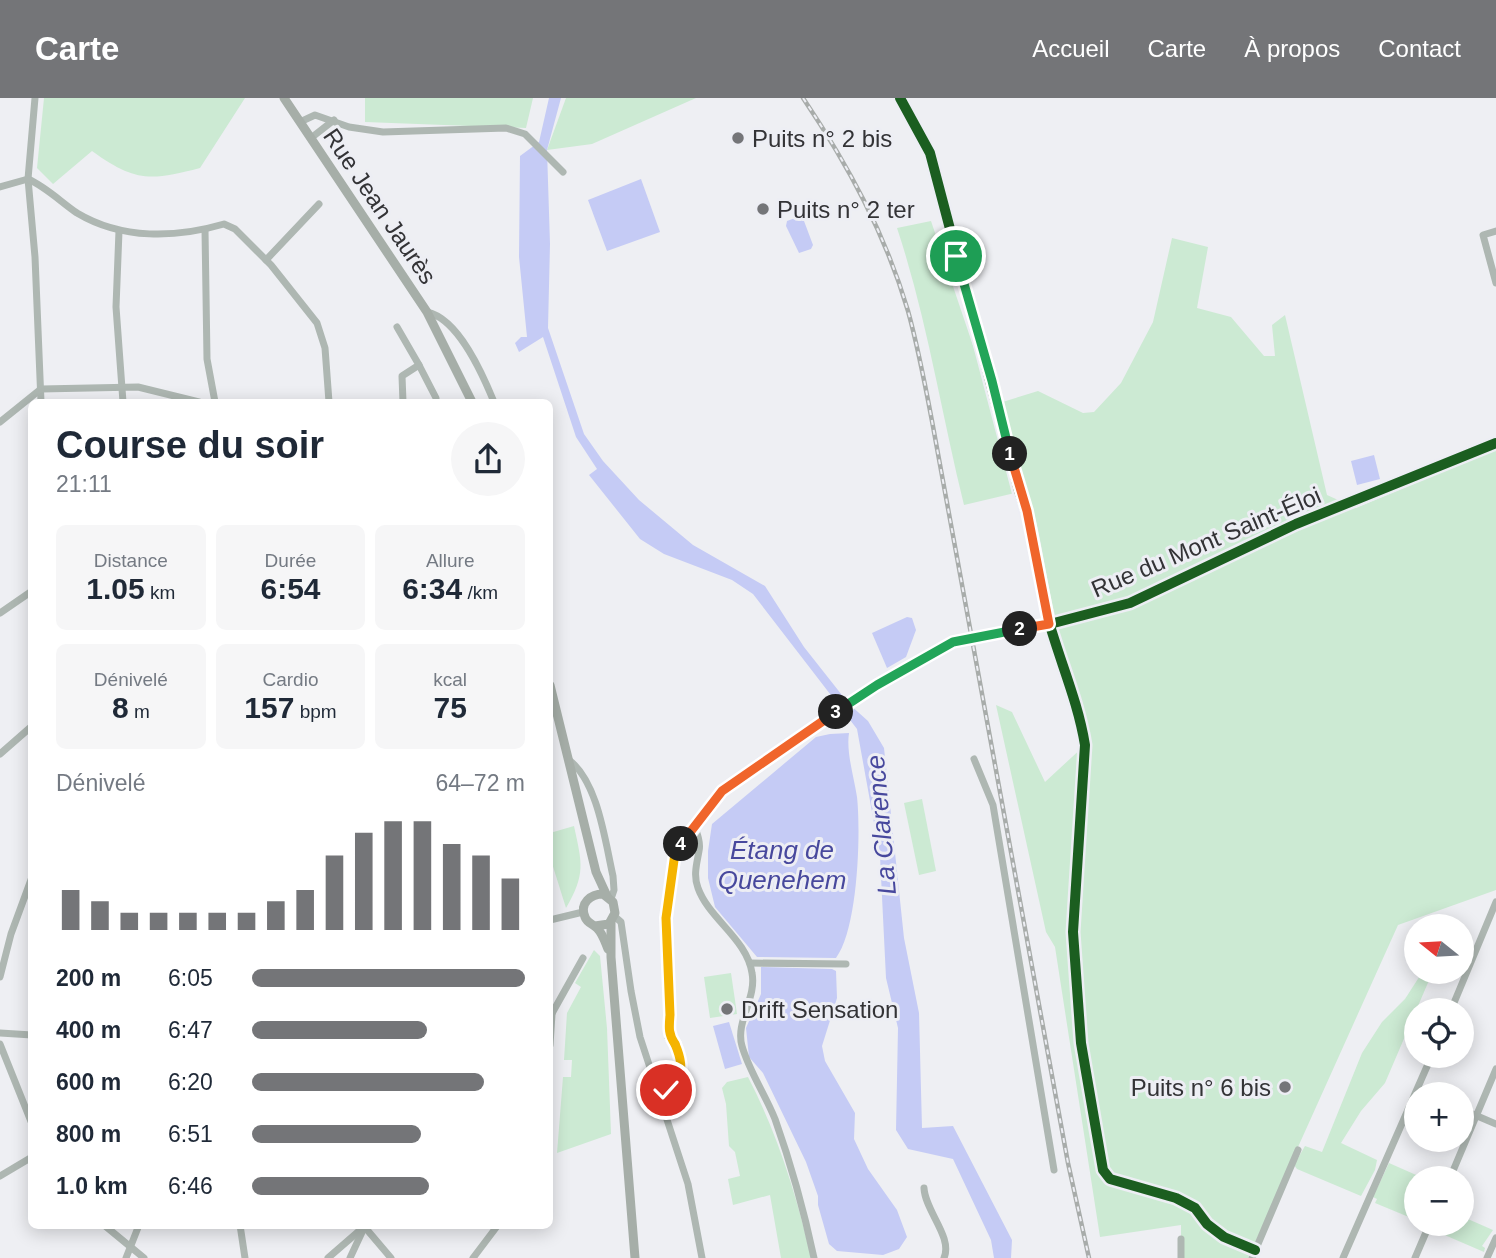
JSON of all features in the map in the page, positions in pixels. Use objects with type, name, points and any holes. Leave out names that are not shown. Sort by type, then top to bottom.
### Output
[{"type":"main road","name":"Rue Jean Jaurès","points":[[284,98],[427,312],[470,399]]},
{"type":"main road","points":[[553,696],[596,872],[615,905],[611,957],[635,1258]]},
{"type":"main road","points":[[596,872],[583,912],[587,921],[595,926],[603,937],[611,957]]},
{"type":"main road","points":[[590,897],[598,894],[609,897]]},
{"type":"main road","points":[[595,926],[606,925],[613,919]]},
{"type":"street","points":[[35,98],[28,179],[35,257],[41,399]]},
{"type":"street","points":[[901,98],[930,153],[1019,491],[1027,511],[1049,624],[1072,689],[1085,745],[1073,932],[1081,1043],[1103,1170],[1110,1179],[1176,1198],[1195,1208],[1207,1224],[1254,1254],[1298,1150]]},
{"type":"street","points":[[300,122],[315,115],[349,127],[383,132],[506,128],[525,134],[563,172]]},
{"type":"street","points":[[311,138],[334,120]]},
{"type":"street","points":[[0,187],[28,179]]},
{"type":"street","points":[[28,179],[77,213],[119,231],[163,234],[205,230],[224,224],[234,229],[266,260],[317,323],[325,348],[329,399]]},
{"type":"street","points":[[266,260],[319,204]]},
{"type":"street","points":[[205,230],[208,359],[215,399]]},
{"type":"street","points":[[119,231],[117,307],[123,399]]},
{"type":"street","points":[[1496,231],[1483,235],[1496,283]]},
{"type":"street","name":"Rue Jean Jaurès","points":[[427,312],[435,314],[447,323],[472,355],[493,399]]},
{"type":"street","points":[[397,327],[436,399]]},
{"type":"street","points":[[402,399],[402,376],[419,365]]},
{"type":"street","points":[[29,399],[41,389],[121,386],[138,387],[187,399]]},
{"type":"street","points":[[0,422],[28,399]]},
{"type":"street","name":"Rue du Mont Saint-Éloi","points":[[694,825],[722,791],[854,700],[953,642],[1049,624],[1130,603],[1297,524],[1496,443]]},
{"type":"street","points":[[0,613],[28,594]]},
{"type":"street","points":[[0,754],[28,730]]},
{"type":"street","points":[[974,759],[993,805],[1054,1170]]},
{"type":"street","points":[[569,760],[585,776],[590,790],[613,876],[614,890],[609,897]]},
{"type":"street","points":[[694,825],[699,850],[695,862],[697,887],[709,908],[750,963],[753,975],[752,994],[741,1027],[740,1041],[774,1117],[805,1216],[814,1258]]},
{"type":"street","points":[[659,1094],[678,1083],[682,1072],[676,1045],[669,1036],[666,918],[675,853],[694,825]]},
{"type":"street","points":[[0,977],[10,934],[28,887]]},
{"type":"street","points":[[1456,998],[1496,902]]},
{"type":"street","points":[[553,919],[583,912]]},
{"type":"street","points":[[613,919],[621,922],[638,1025],[688,1184],[702,1258]]},
{"type":"street","points":[[553,1009],[583,958]]},
{"type":"street","points":[[750,963],[846,964]]},
{"type":"street","points":[[0,1033],[28,1035]]},
{"type":"street","points":[[0,1044],[28,1114]]},
{"type":"street","points":[[654,1080],[671,1079],[681,1062]]},
{"type":"street","points":[[1455,1166],[1496,1069]]},
{"type":"street","points":[[1476,1115],[1496,1124]]},
{"type":"street","points":[[1343,1258],[1404,1128]]},
{"type":"street","points":[[0,1176],[28,1159]]},
{"type":"street","points":[[923,1188],[924,1198],[946,1241],[947,1253],[944,1258]]},
{"type":"street","points":[[109,1229],[144,1258]]},
{"type":"street","points":[[126,1258],[137,1229]]},
{"type":"street","points":[[241,1229],[245,1258]]},
{"type":"street","points":[[328,1258],[362,1229]]},
{"type":"street","points":[[350,1258],[364,1229]]},
{"type":"street","points":[[367,1229],[391,1258]]},
{"type":"street","points":[[473,1258],[495,1229]]},
{"type":"street","points":[[1415,1258],[1424,1236]]},
{"type":"street","points":[[1488,1258],[1496,1238]]},
{"type":"street","points":[[1181,1239],[1181,1258]]},
{"type":"green space","points":[[44,98],[245,98],[200,168],[155,177],[143,176],[120,169],[92,151],[53,184],[37,168]]},
{"type":"green space","points":[[365,98],[533,98],[526,128],[365,122]]},
{"type":"green space","points":[[566,98],[696,98],[592,144],[547,150]]},
{"type":"green space","points":[[931,221],[993,405],[1038,391],[1083,413],[1094,412],[1121,383],[1153,322],[1172,238],[1208,247],[1197,308],[1231,317],[1264,356],[1275,356],[1272,325],[1285,315],[1327,495],[1356,508],[1496,449],[1496,890],[1429,914],[1404,914],[1404,923],[1398,925],[1248,1258],[1181,1258],[1181,1225],[1100,1237],[1055,947],[1046,932],[996,705],[1012,712],[1045,782],[1085,745],[1050,624],[1019,492],[964,505],[925,331],[897,228]]},
{"type":"green space","points":[[922,799],[936,871],[919,875],[904,803]]},
{"type":"green space","points":[[574,826],[579,850],[577,886],[566,908],[553,867],[553,832]]},
{"type":"green space","points":[[594,950],[600,956],[607,1028],[611,1134],[557,1153],[563,1077],[571,1077],[572,1060],[564,1060],[567,1013],[581,987],[575,983]]},
{"type":"green space","points":[[731,973],[737,1014],[710,1018],[704,977]]},
{"type":"green space","points":[[1415,984],[1427,984],[1421,998],[1406,998]]},
{"type":"green space","points":[[1404,1000],[1404,1039],[1385,1083],[1361,1111],[1341,1143],[1377,1160],[1375,1170],[1361,1196],[1297,1169],[1294,1165],[1305,1146],[1322,1152],[1362,1053],[1382,1022]]},
{"type":"green space","points":[[748,1077],[785,1165],[811,1258],[781,1258],[770,1195],[733,1205],[728,1179],[740,1176],[735,1152],[729,1146],[722,1088],[727,1082]]},
{"type":"green space","points":[[1389,1163],[1404,1170],[1404,1215],[1375,1203],[1377,1199],[1373,1197]]},
{"type":"green space","points":[[1474,1222],[1493,1230],[1482,1246],[1485,1248],[1484,1252],[1447,1236],[1474,1236]]},
{"type":"water","name":"La Clarence","points":[[549,98],[561,98],[547,150],[550,244],[548,328],[584,434],[603,461],[639,500],[693,545],[765,586],[804,647],[849,704],[868,721],[884,748],[904,938],[919,1013],[922,1128],[953,1126],[1012,1240],[1011,1258],[994,1258],[991,1240],[953,1159],[908,1149],[896,1130],[898,1028],[886,978],[880,856],[857,729],[753,594],[732,580],[664,554],[640,539],[589,475],[597,469],[576,437],[543,337],[519,352],[515,343],[521,337],[527,337],[519,257],[520,156],[539,142]]},
{"type":"water","points":[[641,179],[660,232],[607,251],[588,200]]},
{"type":"water","points":[[798,217],[804,221],[813,245],[811,249],[799,253],[786,226],[787,221]]},
{"type":"water","points":[[1374,455],[1380,479],[1357,485],[1351,461]]},
{"type":"water","points":[[907,617],[912,618],[916,630],[906,657],[887,668],[872,633]]},
{"type":"water","name":"Étang de Quenehem","points":[[849,733],[849,756],[857,797],[858,856],[853,904],[843,944],[836,958],[757,957],[715,907],[708,878],[712,824],[816,737]]},
{"type":"water","name":"Étang de Quenehem","points":[[761,967],[836,971],[837,998],[822,1046],[825,1061],[855,1113],[854,1139],[868,1169],[897,1210],[907,1237],[899,1249],[883,1255],[837,1251],[829,1244],[818,1196],[806,1162],[763,1073],[749,1057],[746,1028],[761,994]]},
{"type":"water","points":[[729,1022],[742,1064],[725,1069],[713,1026]]},
{"type":"railway","points":[[803,98],[850,174],[877,227],[899,282],[915,338],[1068,1163],[1089,1258]]},
{"type":"cycle path","points":[[900,98],[930,153],[1029,523],[1049,622],[1082,729],[1085,745],[1073,932],[1081,1043],[1103,1170],[1110,1179],[1176,1198],[1195,1208],[1207,1224],[1224,1237],[1255,1250]]},
{"type":"cycle path","points":[[659,1094],[678,1083],[682,1072],[681,1058],[669,1036],[666,918],[675,853],[722,791],[877,685],[953,642],[1050,624],[1130,603],[1296,524],[1496,443]]},
{"type":"place","name":"Puits n° 2 bis","points":[[738,138]]},
{"type":"place","name":"Puits n° 2 ter","points":[[763,209]]},
{"type":"place","name":"Drift Sensation","points":[[727,1009]]},
{"type":"place","name":"Puits n° 6 bis","points":[[1285,1087]]},
{"type":"route","points":[[666,1090],[678,1083],[682,1072],[681,1058],[669,1036],[666,918],[675,853],[722,791],[800,735],[939,648],[971,637],[1049,624],[1027,511],[1019,491],[992,381],[956,256]]}]
